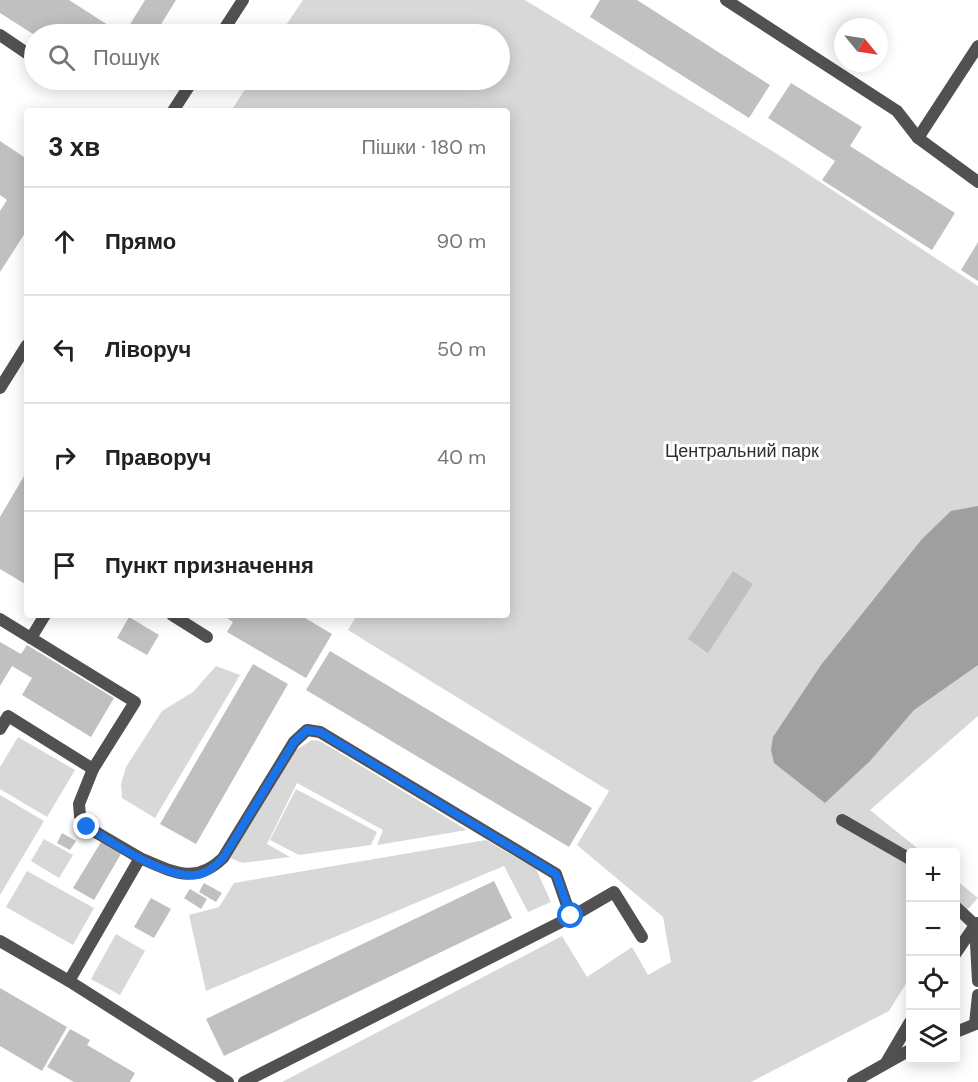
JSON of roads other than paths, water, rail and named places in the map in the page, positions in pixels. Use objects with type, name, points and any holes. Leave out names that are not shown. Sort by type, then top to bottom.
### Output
[{"type":"street","points":[[227,24],[243,0]]},
{"type":"street","points":[[726,0],[897,111],[918,138],[978,182]]},
{"type":"street","points":[[0,35],[24,51]]},
{"type":"street","points":[[918,138],[978,46]]},
{"type":"street","points":[[175,108],[187,90]]},
{"type":"street","points":[[0,388],[24,350]]},
{"type":"street","points":[[31,638],[43,618]]},
{"type":"street","points":[[177,618],[207,637]]},
{"type":"street","points":[[0,619],[135,702],[93,769],[79,804],[80,816],[87,827],[140,858],[177,873],[197,875],[211,870],[223,858],[294,742],[307,730],[320,732],[556,874],[571,916]]},
{"type":"street","points":[[0,729],[8,716],[93,769]]},
{"type":"street","points":[[842,820],[906,857]]},
{"type":"street","points":[[69,981],[140,858]]},
{"type":"street","points":[[244,1082],[614,892],[642,937]]},
{"type":"street","points":[[960,910],[977,924]]},
{"type":"street","points":[[960,947],[977,924]]},
{"type":"street","points":[[977,924],[978,981]]},
{"type":"street","points":[[0,941],[69,981],[228,1082]]},
{"type":"street","points":[[960,1030],[976,1023],[978,995]]},
{"type":"street","points":[[883,1067],[906,1029]]},
{"type":"street","points":[[854,1082],[906,1052]]},
{"type":"park label","name":"Центральний парк","points":[[742,451]]}]
